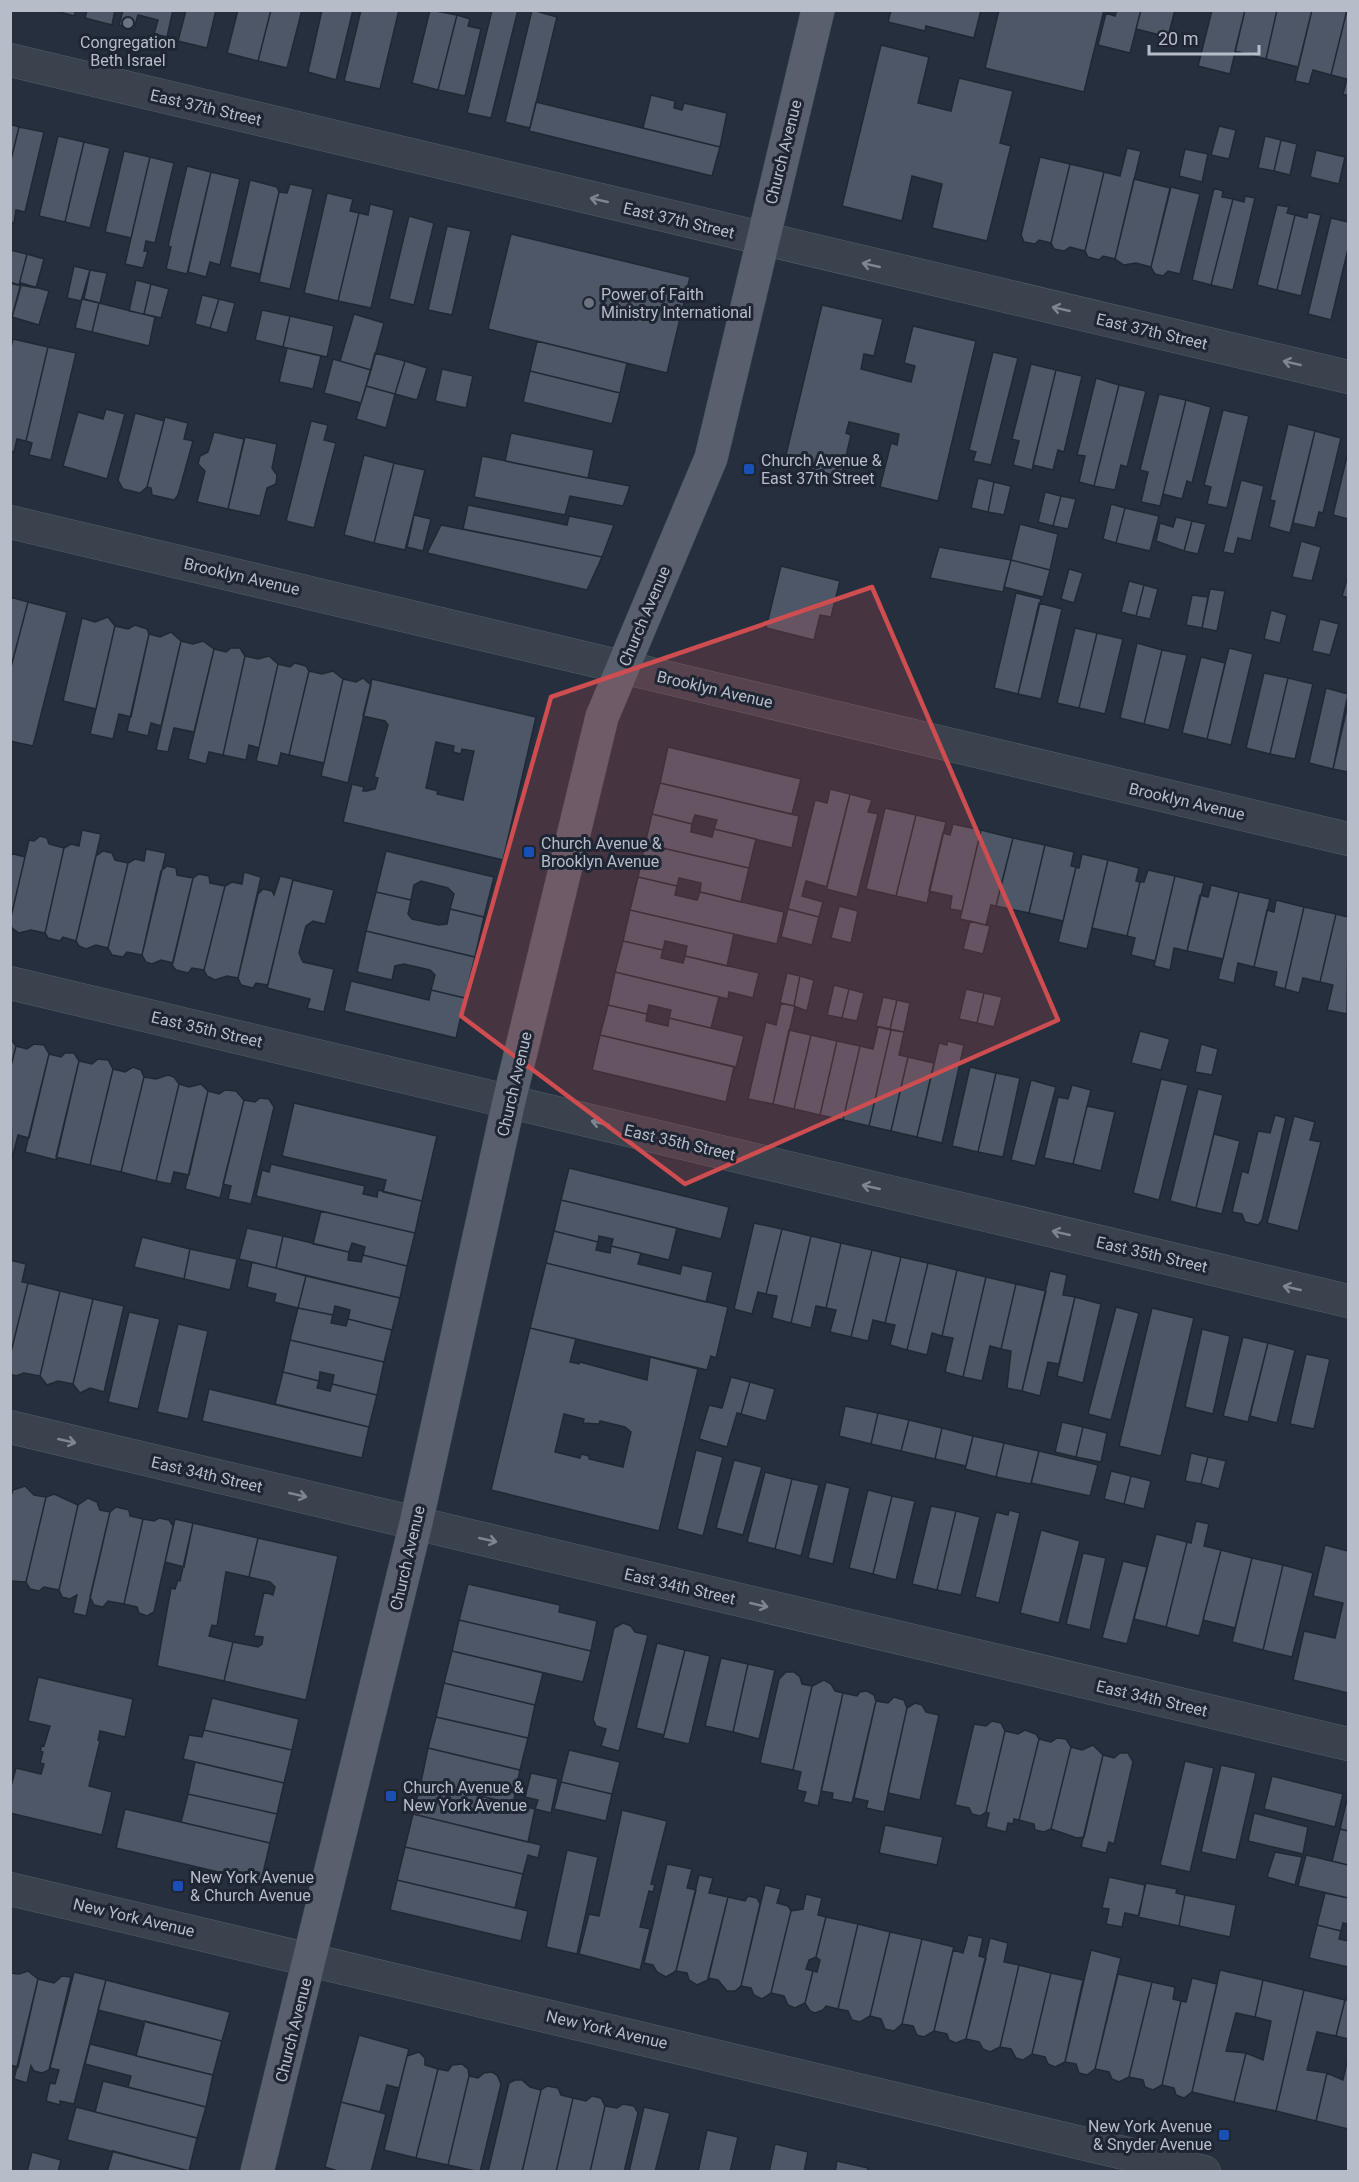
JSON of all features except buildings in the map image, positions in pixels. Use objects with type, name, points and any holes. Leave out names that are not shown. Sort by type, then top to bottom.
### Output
[{"type":"main road","name":"Church Avenue","points":[[257,2172],[416,1523],[509,1101],[603,717],[711,458],[818,10]]},
{"type":"street","name":"East 37th Street","points":[[10,60],[1348,377]]},
{"type":"street","name":"Brooklyn Avenue","points":[[10,522],[1348,839]]},
{"type":"street","name":"East 35th Street","points":[[10,983],[1348,1301]]},
{"type":"street","name":"East 34th Street","points":[[10,1427],[1348,1744]]},
{"type":"street","name":"New York Avenue","points":[[10,1888],[1204,2172]]},
{"type":"highlighted area","points":[[872,587],[1058,1020],[685,1184],[461,1016],[551,697]]},
{"type":"place","name":"Congregation Beth Israel","points":[[128,23]]},
{"type":"place","name":"Power of Faith Ministry International","points":[[589,303]]},
{"type":"place","name":"Church Avenue & East 37th Street","points":[[749,469]]},
{"type":"place","name":"Church Avenue & Brooklyn Avenue","points":[[529,852]]},
{"type":"place","name":"Church Avenue & New York Avenue","points":[[391,1796]]},
{"type":"place","name":"New York Avenue & Church Avenue","points":[[178,1886]]},
{"type":"place","name":"New York Avenue & Snyder Avenue","points":[[1224,2135]]}]
